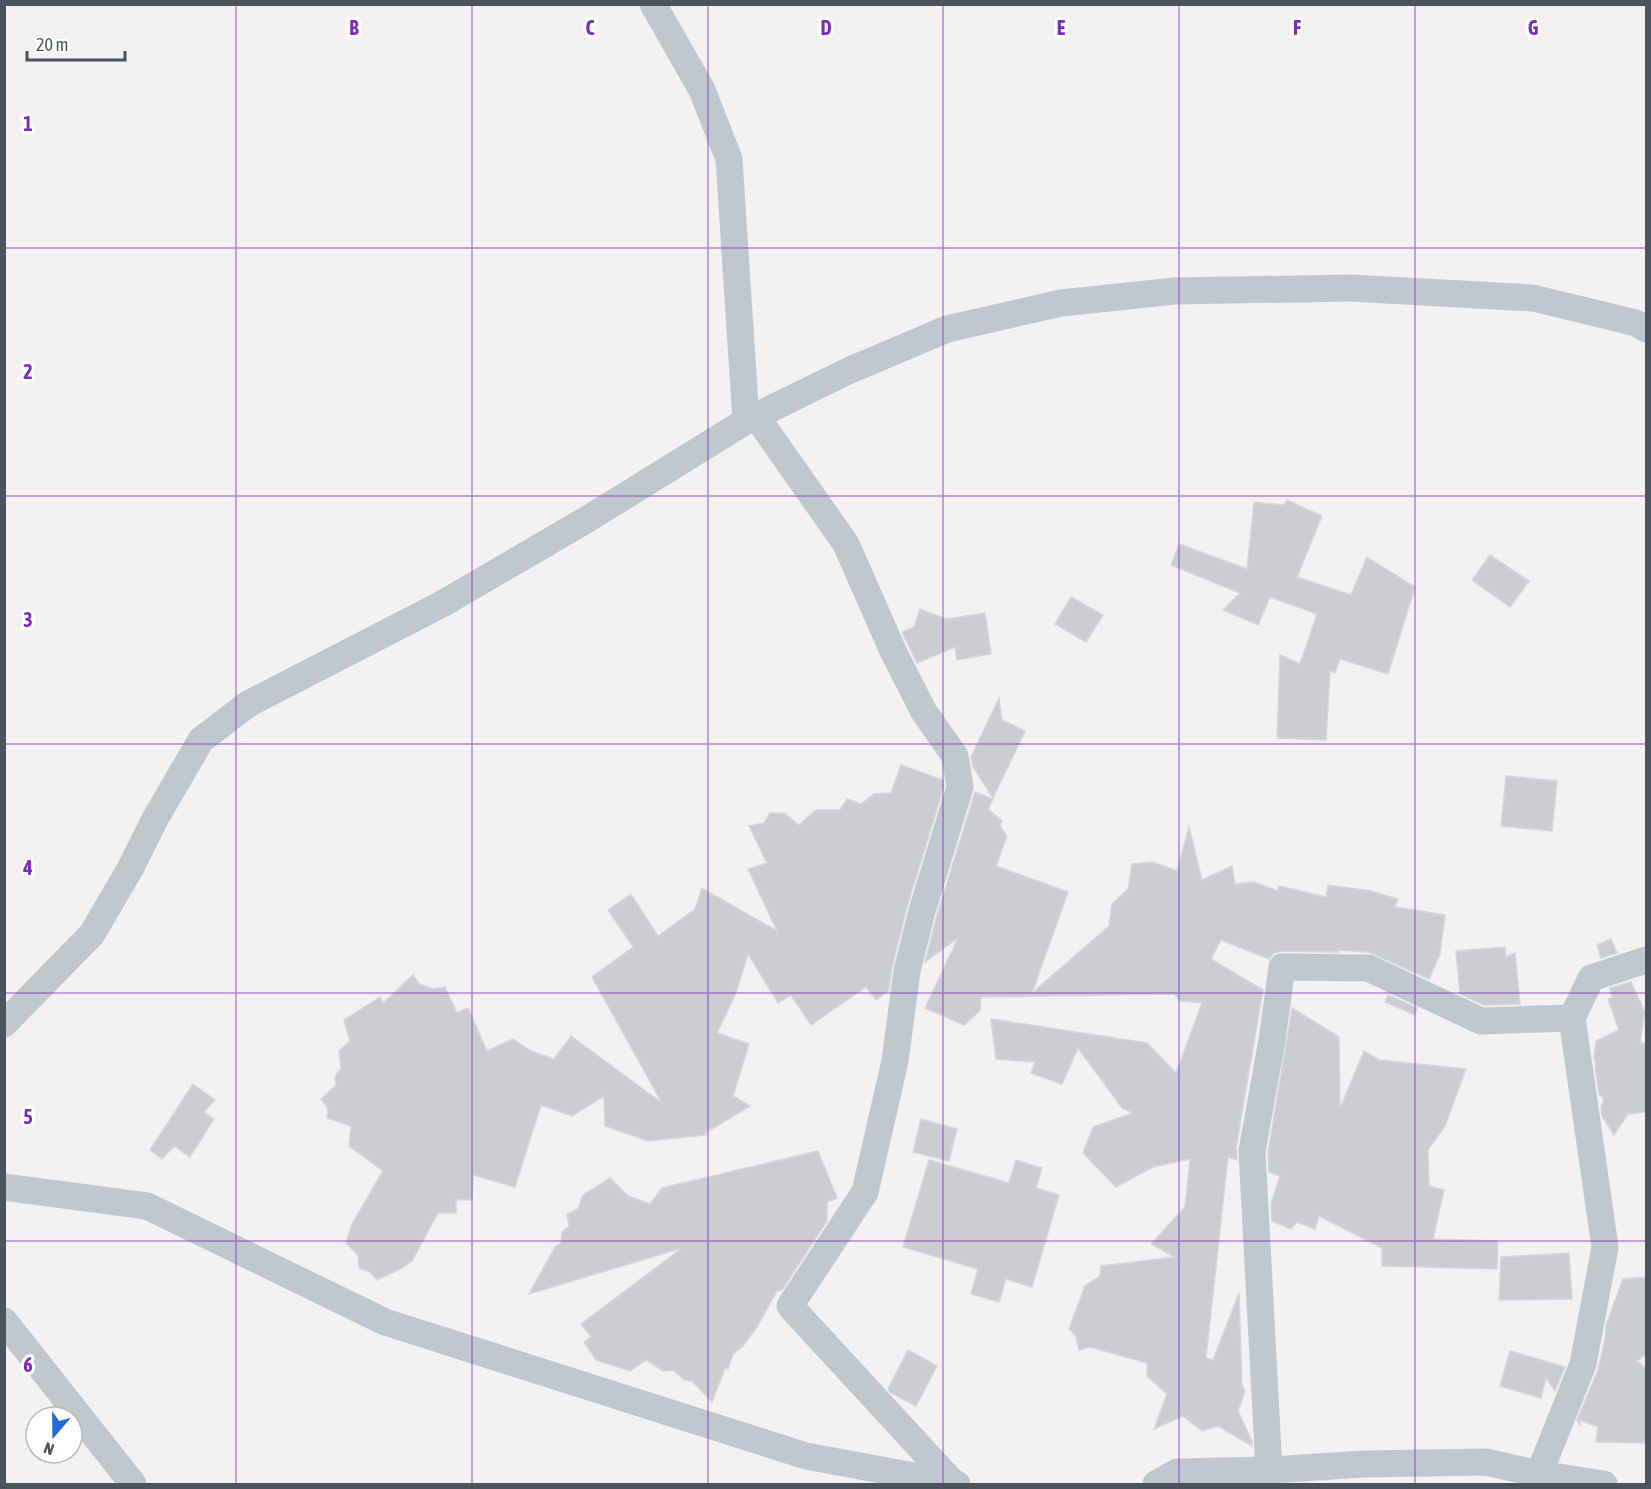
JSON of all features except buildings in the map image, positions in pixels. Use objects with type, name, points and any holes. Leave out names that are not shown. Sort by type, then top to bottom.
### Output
[{"type":"street","points":[[653,4],[702,90],[729,159],[751,419],[846,544],[893,651],[924,712],[956,756],[960,786],[922,911],[907,971],[894,1061],[865,1191],[790,1306],[955,1483]]},
{"type":"street","points":[[4,1024],[92,934],[201,740],[248,704],[442,604],[586,520],[751,419],[848,371],[947,329],[1061,303],[1175,291],[1351,288],[1533,298],[1636,323],[1647,329]]},
{"type":"street","points":[[1539,1474],[1583,1364],[1605,1247],[1572,1018],[1591,978],[1647,960]]},
{"type":"street","points":[[1269,1470],[1252,1151],[1272,1040],[1282,967],[1368,968],[1481,1021],[1572,1018]]},
{"type":"street","points":[[4,1187],[147,1206],[385,1322],[806,1456],[832,1473],[955,1483]]},
{"type":"street","points":[[4,1321],[133,1485]]},
{"type":"street","points":[[1156,1485],[1177,1472],[1269,1470],[1364,1464],[1486,1462],[1604,1485]]}]
